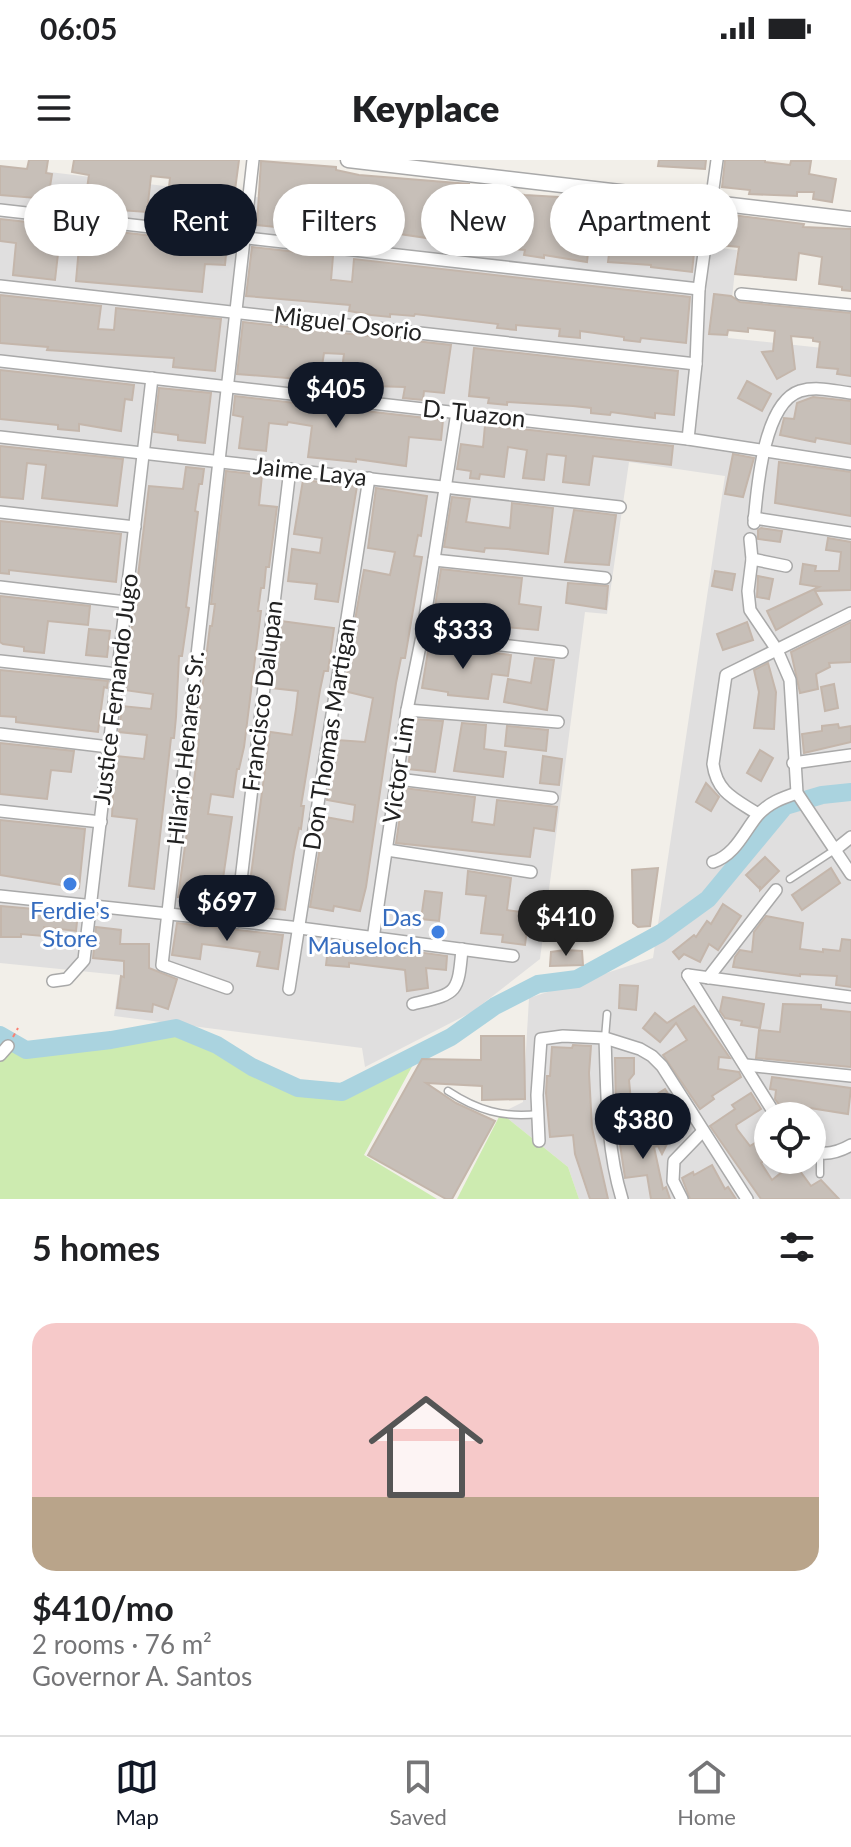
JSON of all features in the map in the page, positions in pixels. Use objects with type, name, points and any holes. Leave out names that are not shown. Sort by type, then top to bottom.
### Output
[{"type":"street","name":"Hilario Henares Sr.","points":[[251,184],[253,160]]},
{"type":"street","points":[[348,160],[556,184]]},
{"type":"street","points":[[714,184],[717,160]]},
{"type":"street","points":[[738,207],[851,219]]},
{"type":"street","points":[[0,210],[144,226]]},
{"type":"street","points":[[257,239],[699,289]]},
{"type":"street","name":"Hilario Henares Sr.","points":[[227,988],[162,965],[244,256]]},
{"type":"street","points":[[688,439],[704,256]]},
{"type":"street","name":"Miguel Osorio","points":[[0,286],[696,364]]},
{"type":"street","points":[[741,294],[851,305]]},
{"type":"street","name":"D. Tuazon","points":[[0,361],[688,439],[851,464]]},
{"type":"street","name":"Justice Fernando Jugo","points":[[53,981],[67,979],[84,960],[152,378]]},
{"type":"street","points":[[851,393],[817,388],[799,391],[785,399],[776,413],[764,452],[754,521],[851,533]]},
{"type":"street","name":"Victor Lim","points":[[373,939],[407,710],[422,636],[457,412]]},
{"type":"street","name":"Jaime Laya","points":[[0,437],[620,507]]},
{"type":"street","name":"Francisco Dalupan","points":[[236,922],[290,469]]},
{"type":"street","name":"Don Thomas Martigan","points":[[289,989],[369,478]]},
{"type":"street","points":[[0,512],[135,527]]},
{"type":"street","points":[[750,539],[750,610],[777,650],[790,680],[793,763],[799,796],[851,874]]},
{"type":"street","points":[[752,559],[786,566]]},
{"type":"street","points":[[434,560],[605,578]]},
{"type":"street","points":[[0,587],[126,602]]},
{"type":"street","points":[[758,814],[721,788],[715,778],[713,764],[727,672],[851,613]]},
{"type":"street","points":[[422,636],[562,652]]},
{"type":"street","points":[[0,661],[118,674]]},
{"type":"street","points":[[407,710],[558,722]]},
{"type":"street","points":[[0,734],[109,747]]},
{"type":"street","points":[[793,763],[851,755]]},
{"type":"street","points":[[398,779],[552,798]]},
{"type":"street","points":[[713,862],[721,860],[744,838],[758,814],[775,801],[799,796]]},
{"type":"street","points":[[0,811],[101,822]]},
{"type":"street","points":[[836,849],[851,837]]},
{"type":"street","points":[[387,850],[531,872]]},
{"type":"street","points":[[708,978],[771,903],[776,890]]},
{"type":"street","points":[[0,896],[300,928],[513,956]]},
{"type":"street","points":[[413,1004],[454,990],[459,981],[462,949]]},
{"type":"street","points":[[768,1102],[688,975],[851,997]]},
{"type":"street","points":[[539,1141],[541,1039],[563,1036],[605,1038],[640,1049],[662,1066],[747,1199]]},
{"type":"street","points":[[605,1038],[607,1115],[614,1174],[622,1199]]},
{"type":"street","points":[[0,1055],[8,1046]]},
{"type":"street","points":[[746,1065],[851,1076]]},
{"type":"street","points":[[682,1199],[673,1181],[674,1161],[702,1132]]},
{"type":"street","points":[[826,1152],[839,1152],[851,1145]]},
{"type":"lane","points":[[790,879],[836,849]]},
{"type":"lane","points":[[605,1038],[607,1014]]},
{"type":"lane","points":[[448,1091],[479,1110],[492,1114],[538,1114]]},
{"type":"path","points":[[15,1034],[18,1028]]},
{"type":"shaded area","points":[[0,166],[148,184],[144,184],[144,256],[257,256],[257,197],[273,199],[273,256],[405,256],[405,213],[421,215],[421,256],[534,256],[534,228],[550,229],[550,256],[736,256],[728,338],[851,351],[851,1199],[579,1199],[568,1167],[501,1113],[523,1102],[529,998],[653,958],[725,476],[629,462],[607,614],[585,612],[540,959],[472,1012],[365,1067],[362,1048],[114,1016],[120,975],[0,963]]},
{"type":"green space","points":[[176,1028],[217,1045],[252,1067],[298,1088],[342,1092],[421,1050],[364,1155],[437,1199],[0,1199],[0,1035],[26,1050],[111,1040]]},
{"type":"green space","points":[[501,1113],[568,1167],[579,1199],[457,1199]]},
{"type":"building","points":[[29,160],[48,160],[46,173],[52,174],[50,184],[24,184],[24,197],[0,195],[0,166],[27,169]]},
{"type":"building","points":[[74,160],[239,160],[236,184],[169,184],[170,178],[151,176],[150,184],[144,184],[144,212],[128,211],[128,184],[88,184],[89,175],[72,172]]},
{"type":"building","points":[[659,160],[706,160],[705,169],[658,166]]},
{"type":"building","points":[[725,160],[765,160],[790,165],[791,161],[811,161],[809,174],[836,179],[832,202],[813,199],[814,192],[797,192],[797,196],[749,194],[750,190],[738,189],[738,184],[722,184]]},
{"type":"building","points":[[261,161],[336,167],[336,170],[359,175],[469,184],[421,184],[421,237],[405,235],[405,184],[273,184],[273,227],[257,225]]},
{"type":"building","points":[[534,196],[550,196],[550,256],[544,255],[544,258],[531,256],[534,256]]},
{"type":"building","points":[[738,216],[804,224],[803,227],[851,229],[851,291],[819,284],[822,257],[799,253],[796,280],[735,274],[739,247]]},
{"type":"building","points":[[0,219],[24,222],[24,256],[58,256],[55,280],[13,275],[16,243],[0,241]]},
{"type":"building","points":[[128,233],[144,235],[144,256],[226,256],[225,265],[205,264],[202,292],[76,281],[78,256],[128,256]]},
{"type":"building","points":[[257,248],[273,249],[273,256],[333,256],[331,280],[352,282],[354,259],[690,297],[686,343],[641,338],[640,342],[580,331],[580,338],[559,336],[560,329],[516,325],[516,330],[497,328],[498,324],[415,314],[390,314],[390,317],[349,311],[350,305],[246,296],[251,256],[257,256]]},
{"type":"building","points":[[550,256],[588,256],[587,262]]},
{"type":"building","points":[[609,256],[694,256],[692,272],[608,262]]},
{"type":"building","points":[[714,294],[731,296],[740,302],[851,313],[851,376],[837,374],[838,369],[817,367],[820,342],[813,341],[813,338],[791,336],[795,369],[777,379],[762,352],[773,351],[775,331],[748,328],[748,332],[728,330],[727,335],[709,334]]},
{"type":"building","points":[[0,295],[101,306],[98,329],[114,330],[116,308],[221,319],[215,371],[173,367],[174,358],[47,350],[48,347],[0,343]]},
{"type":"building","points":[[243,322],[451,345],[444,393],[424,391],[423,400],[403,398],[405,387],[340,385],[344,354],[324,353],[320,378],[237,374]]},
{"type":"building","points":[[474,348],[678,371],[674,415],[655,413],[655,418],[611,412],[610,415],[591,413],[591,408],[573,406],[488,403],[489,398],[469,396]]},
{"type":"building","points":[[0,370],[134,385],[132,400],[125,399],[121,431],[79,424],[79,431],[58,429],[58,425],[0,419]]},
{"type":"building","points":[[747,381],[771,394],[762,411],[738,398]]},
{"type":"building","points":[[159,388],[211,393],[205,443],[178,440],[178,435],[154,432]]},
{"type":"building","points":[[235,396],[443,420],[441,440],[409,437],[406,466],[308,457],[312,426],[288,422],[287,425],[269,423],[266,451],[239,448],[243,417],[233,415]]},
{"type":"building","points":[[813,397],[851,401],[851,444],[816,438],[815,442],[780,435],[784,418],[794,419],[797,403]]},
{"type":"building","points":[[485,425],[673,446],[671,465],[593,456],[589,485],[563,482],[566,456],[547,454],[544,480],[523,478],[527,450],[508,447],[504,477],[480,474],[479,479],[470,478],[471,471],[457,469],[461,444],[483,447]]},
{"type":"building","points":[[0,446],[123,459],[117,506],[42,498],[46,465],[27,463],[23,499],[0,497]]},
{"type":"building","points":[[733,454],[754,458],[743,497],[725,494]]},
{"type":"building","points":[[779,462],[851,472],[851,516],[775,503]]},
{"type":"building","points":[[186,467],[204,469],[195,511],[198,512],[186,607],[189,608],[182,656],[179,656],[174,738],[171,738],[154,889],[129,886],[137,819],[112,816],[113,796],[117,756],[144,759],[147,735],[119,732],[122,706],[151,709],[153,694],[124,690],[149,486],[183,489]]},
{"type":"building","points":[[226,471],[262,475],[259,505],[277,507],[269,567],[266,567],[264,588],[261,588],[258,611],[261,611],[244,747],[233,797],[211,794],[208,814],[232,817],[220,899],[198,899],[178,897],[215,604],[211,604]]},
{"type":"building","points":[[303,480],[357,486],[338,602],[315,599],[317,584],[288,581],[292,549],[320,553],[322,538],[294,534]]},
{"type":"building","points":[[376,488],[427,496],[421,536],[418,535],[414,556],[422,557],[405,658],[401,658],[396,683],[360,911],[334,906],[333,911],[310,907],[325,817],[353,822],[355,805],[327,800],[337,740],[365,742],[373,698],[344,691],[357,608],[364,570],[390,575],[395,552],[368,548]]},
{"type":"building","points":[[452,497],[470,499],[466,522],[510,528],[512,503],[553,508],[548,554],[444,547]]},
{"type":"building","points":[[574,510],[616,515],[609,565],[565,562]]},
{"type":"building","points":[[0,521],[121,534],[116,582],[9,570],[9,574],[0,573]]},
{"type":"building","points":[[761,528],[782,531],[780,542],[758,539]]},
{"type":"building","points":[[828,538],[851,542],[851,590],[815,591],[822,604],[776,630],[767,611],[819,587],[800,584],[803,564],[816,566],[815,571],[839,571],[841,552],[826,550]]},
{"type":"building","points":[[441,569],[522,578],[519,604],[541,607],[538,630],[495,626],[494,629],[433,618]]},
{"type":"building","points":[[715,571],[735,574],[732,590],[712,586]]},
{"type":"building","points":[[758,576],[773,579],[769,599],[757,597]]},
{"type":"building","points":[[568,583],[608,586],[606,609],[566,603]]},
{"type":"building","points":[[0,596],[90,606],[88,625],[48,621],[44,653],[24,651],[24,647],[0,642]]},
{"type":"building","points":[[281,621],[334,628],[328,671],[324,671],[320,690],[301,806],[304,806],[301,829],[294,852],[285,910],[247,905],[270,732],[292,735],[296,709],[298,691],[272,688]]},
{"type":"building","points":[[747,622],[753,640],[723,650],[717,634]]},
{"type":"building","points":[[851,622],[851,662],[829,663],[830,667],[816,674],[818,689],[800,693],[791,652]]},
{"type":"building","points":[[89,629],[110,631],[107,657],[86,655]]},
{"type":"building","points":[[429,645],[511,655],[508,676],[492,674],[488,699],[448,695],[448,692],[422,688]]},
{"type":"building","points":[[535,658],[554,660],[547,710],[504,702],[508,679],[531,683]]},
{"type":"building","points":[[768,663],[776,692],[774,729],[754,728],[759,692],[754,670]]},
{"type":"building","points":[[0,670],[108,681],[107,688],[104,687],[98,732],[16,722],[16,717],[0,716]]},
{"type":"building","points":[[834,684],[838,708],[825,711],[821,687]]},
{"type":"building","points":[[414,719],[443,721],[435,772],[408,769]]},
{"type":"building","points":[[462,723],[486,725],[484,749],[506,752],[503,777],[454,771]]},
{"type":"building","points":[[838,724],[839,728],[851,726],[851,742],[804,753],[802,734],[822,731],[822,726]]},
{"type":"building","points":[[507,726],[548,730],[546,751],[505,746]]},
{"type":"building","points":[[0,743],[74,751],[71,772],[51,770],[47,799],[0,794]]},
{"type":"building","points":[[760,750],[773,758],[761,781],[747,773]]},
{"type":"building","points":[[543,756],[562,759],[559,785],[540,783]]},
{"type":"building","points":[[706,783],[719,797],[711,811],[696,802]]},
{"type":"building","points":[[404,788],[475,797],[472,822],[494,825],[497,800],[557,807],[554,831],[534,828],[530,857],[396,843]]},
{"type":"building","points":[[0,820],[85,829],[79,888],[0,875]]},
{"type":"building","points":[[765,857],[779,871],[760,890],[760,886],[746,875]]},
{"type":"building","points":[[658,868],[650,926],[638,927],[633,923],[632,870]]},
{"type":"building","points":[[831,868],[840,883],[802,910],[792,895]]},
{"type":"building","points":[[468,871],[511,878],[507,910],[529,913],[525,945],[502,942],[503,935],[481,933],[486,896],[466,894]]},
{"type":"building","points":[[425,891],[442,893],[439,921],[421,919]]},
{"type":"building","points":[[723,904],[741,916],[718,950],[709,944],[700,962],[684,954],[679,959],[673,952],[694,935],[696,937],[707,921],[711,924]]},
{"type":"building","points":[[1,906],[78,913],[76,931],[44,927],[43,936],[21,934],[21,937],[1,937]]},
{"type":"building","points":[[766,916],[803,923],[800,949],[840,951],[842,939],[851,940],[851,987],[836,985],[837,976],[800,976],[733,967],[740,950],[752,952],[754,932]]},
{"type":"building","points":[[177,923],[283,935],[278,969],[257,966],[260,952],[226,947],[202,944],[200,959],[172,955]]},
{"type":"building","points":[[96,927],[121,930],[120,944],[149,944],[149,968],[177,979],[168,1009],[153,1004],[152,1012],[117,1008],[124,961],[93,958]]},
{"type":"building","points":[[329,940],[447,956],[446,970],[426,968],[428,988],[407,991],[405,970],[349,963],[349,967],[326,965]]},
{"type":"building","points":[[582,951],[583,965],[550,966],[551,952]]},
{"type":"building","points":[[620,985],[638,986],[636,1010],[619,1008]]},
{"type":"building","points":[[723,997],[764,1004],[760,1028],[725,1018],[720,1011]]},
{"type":"building","points":[[783,1004],[821,1005],[821,1009],[851,1012],[851,1067],[756,1058],[759,1030],[780,1032]]},
{"type":"building","points":[[694,1006],[730,1058],[719,1057],[718,1069],[739,1072],[741,1077],[712,1096],[714,1099],[700,1109],[663,1055],[687,1040],[676,1023],[660,1042],[643,1028],[655,1013],[667,1023]]},
{"type":"building","points":[[481,1036],[524,1036],[525,1099],[482,1100],[482,1086],[426,1083],[456,1103],[495,1121],[452,1199],[446,1199],[368,1155],[422,1059],[481,1060]]},
{"type":"building","points":[[573,1045],[591,1046],[592,1128],[608,1199],[590,1199],[575,1154],[573,1135],[550,1137],[546,1093],[552,1047],[572,1048]]},
{"type":"building","points":[[615,1058],[634,1058],[634,1074],[629,1080],[632,1112],[616,1113]]},
{"type":"building","points":[[772,1077],[851,1088],[848,1114],[826,1111],[826,1102],[777,1102],[776,1090],[770,1089]]},
{"type":"building","points":[[665,1089],[680,1112],[659,1126],[644,1102]]},
{"type":"building","points":[[751,1093],[757,1102],[754,1102],[754,1113],[736,1125],[750,1146],[754,1144],[754,1174],[768,1174],[772,1180],[780,1174],[802,1174],[811,1186],[821,1180],[839,1199],[761,1199],[710,1126],[735,1109],[732,1105]]},
{"type":"building","points":[[637,1128],[641,1156],[652,1136],[650,1132],[668,1142],[662,1154],[658,1146],[654,1147],[663,1189],[666,1187],[670,1199],[651,1199],[647,1175],[625,1178],[618,1131]]},
{"type":"building","points":[[712,1165],[725,1189],[728,1187],[736,1199],[690,1199],[682,1178]]},
{"type":"waterway","points":[[0,1035],[26,1050],[111,1040],[176,1028],[217,1045],[252,1067],[298,1088],[342,1092],[451,1037],[495,1006],[538,984],[577,979],[661,933],[708,899],[785,806],[822,795],[851,792]]},
{"type":"place","name":"Ferdie's Store","points":[[70,884]]},
{"type":"place","name":"Das Mauseloch","points":[[438,932]]}]
